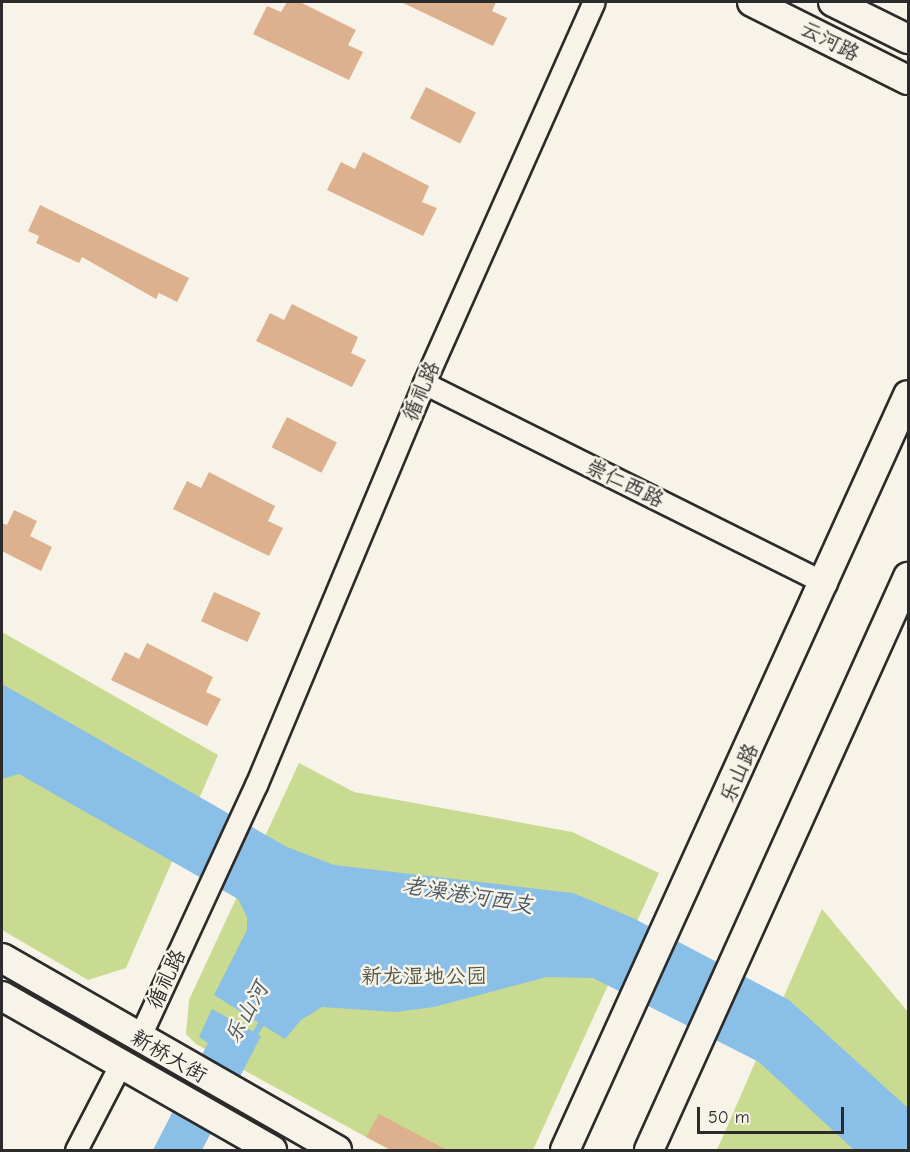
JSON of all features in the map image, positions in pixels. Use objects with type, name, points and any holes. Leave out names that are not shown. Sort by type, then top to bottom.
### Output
[{"type":"main road","name":"云河路","points":[[752,2],[909,80]]},
{"type":"main road","name":"云河路","points":[[833,2],[909,39]]},
{"type":"main road","name":"乐山路","points":[[565,1150],[826,583],[909,395]]},
{"type":"main road","points":[[649,1150],[736,960],[900,621],[909,577]]},
{"type":"main road","name":"新桥大街","points":[[2,958],[199,1074],[338,1150]]},
{"type":"main road","name":"新桥大街","points":[[2,996],[261,1144]]},
{"type":"street","name":"循礼路","points":[[139,1038],[256,784],[424,383],[594,2]]},
{"type":"street","name":"崇仁西路","points":[[424,383],[826,583]]},
{"type":"street","points":[[76,1150],[120,1065]]},
{"type":"green space","points":[[2,632],[218,755],[126,968],[88,980],[2,930]]},
{"type":"green space","name":"新龙湿地公园","points":[[299,763],[354,792],[572,832],[659,873],[533,1150],[390,1150],[196,1044],[186,1034],[189,1000]]},
{"type":"green space","points":[[822,909],[908,1012],[908,1150],[717,1150]]},
{"type":"water","name":"老澡港河西支","points":[[2,684],[287,847],[334,865],[573,893],[633,918],[789,1000],[908,1108],[908,1150],[854,1150],[759,1062],[593,978],[547,977],[434,1007],[395,1012],[322,1007],[301,1020],[285,1039],[214,995],[247,930],[247,917],[238,899],[19,774],[2,779]]},
{"type":"water","points":[[212,1009],[261,1036],[202,1150],[153,1150],[208,1043],[199,1037]]},
{"type":"building","points":[[287,2],[300,2],[356,30],[348,45],[363,52],[349,80],[253,34],[267,6],[281,12]]},
{"type":"building","points":[[401,2],[496,2],[492,11],[507,18],[493,46]]},
{"type":"building","points":[[426,87],[476,112],[460,144],[410,118]]},
{"type":"building","points":[[363,152],[429,186],[422,202],[437,208],[423,236],[327,190],[341,162],[355,169]]},
{"type":"building","points":[[40,205],[189,278],[177,302],[159,293],[156,299],[82,257],[79,263],[36,243],[39,236],[28,231]]},
{"type":"building","points":[[292,304],[358,337],[351,353],[366,360],[352,387],[256,341],[270,313],[284,320]]},
{"type":"building","points":[[287,417],[337,442],[321,473],[272,447]]},
{"type":"building","points":[[209,472],[275,506],[268,521],[283,528],[269,556],[173,509],[187,481],[201,488]]},
{"type":"building","points":[[14,510],[37,521],[30,536],[52,547],[41,571],[2,551],[2,523],[7,525]]},
{"type":"building","points":[[214,592],[261,613],[248,642],[201,621]]},
{"type":"building","points":[[147,643],[213,677],[206,692],[221,699],[207,726],[111,680],[125,652],[139,659]]},
{"type":"building","points":[[379,1114],[447,1150],[391,1150],[366,1137]]},
{"type":"waterway","name":"乐山河","points":[[252,1039],[264,1019]]}]
